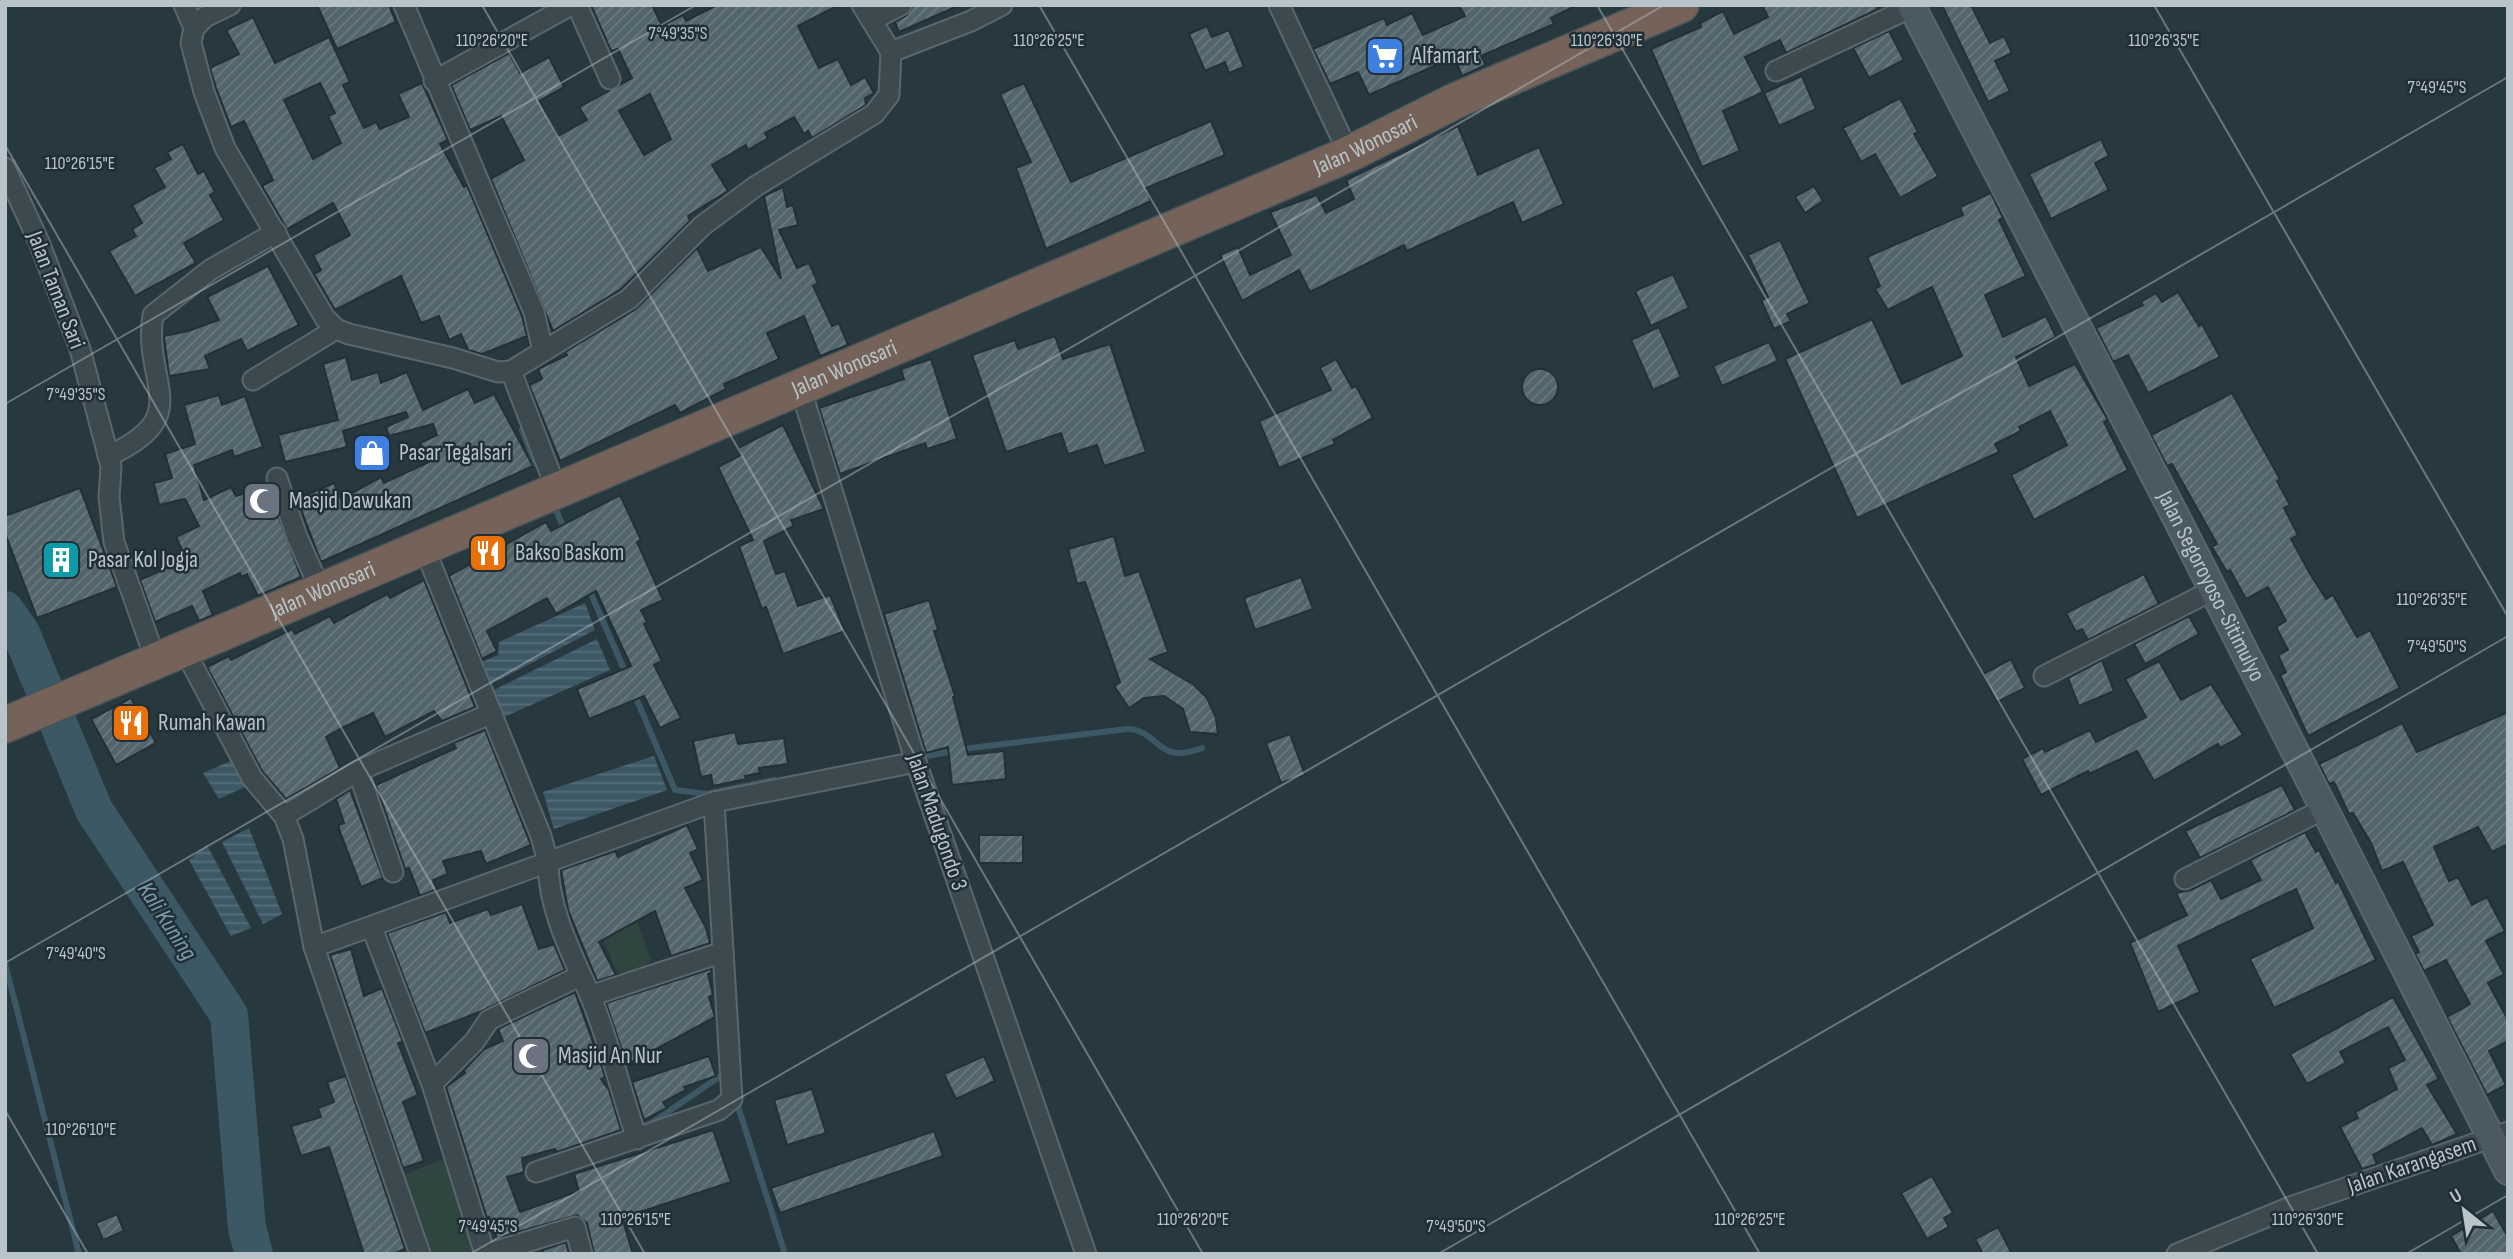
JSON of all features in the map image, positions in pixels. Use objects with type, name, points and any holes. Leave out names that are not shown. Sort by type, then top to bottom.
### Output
[{"type":"highway","name":"Jalan Wonosari","points":[[9,724],[1349,153],[1457,100],[1681,5]]},
{"type":"main road","name":"Jalan Segoroyoso-Sitimulyo","points":[[1912,6],[2324,809],[2499,1135],[2508,1171]]},
{"type":"street","points":[[184,5],[194,28]]},
{"type":"street","points":[[230,5],[205,17],[194,28],[191,43],[204,92],[225,148],[325,318],[336,329],[498,372],[511,371],[629,299],[702,226],[756,186],[874,114],[889,95],[891,52],[867,12],[901,5]]},
{"type":"street","points":[[404,5],[529,300],[543,351]]},
{"type":"street","points":[[891,52],[971,21],[1002,5]]},
{"type":"street","points":[[1279,5],[1349,153]]},
{"type":"street","points":[[1776,71],[1912,6]]},
{"type":"street","points":[[434,81],[567,7],[610,79]]},
{"type":"street","name":"Jalan Taman Sari","points":[[5,167],[39,242],[80,349],[111,466],[108,497],[114,542],[170,655],[252,778],[284,816]]},
{"type":"street","points":[[108,456],[142,439],[159,415],[153,315],[210,270],[276,232]]},
{"type":"street","points":[[253,380],[336,329]]},
{"type":"street","points":[[511,371],[551,494]]},
{"type":"street","name":"Jalan Madugondo 3","points":[[800,387],[916,762],[1086,1254]]},
{"type":"street","points":[[277,478],[297,537],[321,591]]},
{"type":"street","points":[[424,547],[541,836],[548,862],[551,896],[590,996],[637,1139]]},
{"type":"street","points":[[2044,676],[2213,590]]},
{"type":"street","points":[[420,1254],[314,947],[293,839],[284,816],[358,771],[492,713]]},
{"type":"street","points":[[314,947],[709,803],[916,762]]},
{"type":"street","points":[[358,771],[393,872]]},
{"type":"street","points":[[536,1172],[719,1110],[732,1099],[723,952],[709,803]]},
{"type":"street","points":[[2185,879],[2324,809]]},
{"type":"street","points":[[372,928],[432,1084],[486,1254],[575,1227],[582,1254]]},
{"type":"street","points":[[590,996],[723,952]]},
{"type":"street","points":[[432,1084],[474,1042],[489,1020],[580,976]]},
{"type":"street","name":"Jalan Karangasem","points":[[2177,1254],[2293,1206],[2499,1135]]},
{"type":"green space","points":[[628,895],[651,960],[640,972],[617,973],[590,907]]},
{"type":"green space","points":[[447,1158],[480,1249],[465,1254],[423,1254],[397,1177]]},
{"type":"water","points":[[585,603],[595,630],[491,684],[480,663],[498,655],[499,642]]},
{"type":"water","points":[[597,639],[610,670],[504,717],[494,690]]},
{"type":"water","points":[[654,756],[667,790],[554,829],[543,792]]},
{"type":"water","points":[[235,759],[249,785],[219,799],[203,773]]},
{"type":"water","points":[[249,828],[282,914],[263,924],[222,842]]},
{"type":"water","points":[[207,845],[251,928],[231,936],[189,860]]},
{"type":"building","points":[[317,5],[389,5],[396,22],[337,49]]},
{"type":"building","points":[[591,5],[652,5],[662,26],[683,15],[686,21],[717,5],[839,5],[798,26],[819,68],[838,59],[851,85],[865,77],[874,93],[865,98],[866,105],[812,138],[808,131],[804,134],[794,117],[765,133],[768,138],[748,150],[746,145],[712,165],[728,191],[688,216],[690,221],[621,289],[553,331],[491,179],[524,160],[501,116],[470,130],[451,85],[509,53],[520,73],[549,57],[564,87],[539,101],[558,136],[587,120],[579,107],[632,78],[618,49],[611,51]],"holes":[[[650,94],[671,139],[644,155],[619,111]]]},
{"type":"building","points":[[913,5],[960,5],[899,32],[895,22],[907,15]]},
{"type":"building","points":[[1459,5],[1577,5],[1551,18],[1554,24],[1481,56],[1486,65],[1462,76],[1454,57],[1369,95],[1358,72],[1330,84],[1313,49],[1384,18],[1387,25],[1412,13],[1423,35],[1465,16]]},
{"type":"building","points":[[1762,5],[1876,5],[1878,9],[1786,53],[1780,40],[1745,57],[1763,92],[1723,111],[1740,151],[1702,167],[1651,49],[1701,27],[1700,23],[1723,11],[1734,34],[1768,17]]},
{"type":"building","points":[[1942,5],[1971,5],[1990,43],[2004,36],[2012,53],[1995,61],[2010,91],[1988,102]]},
{"type":"building","points":[[253,17],[275,63],[329,37],[350,82],[343,85],[364,128],[376,122],[380,129],[409,117],[398,94],[422,83],[448,140],[440,144],[464,187],[467,185],[522,316],[527,336],[482,354],[468,350],[461,334],[449,340],[439,316],[421,323],[401,276],[335,310],[314,274],[321,270],[313,255],[350,235],[333,203],[287,229],[262,186],[273,180],[244,121],[231,127],[216,88],[210,68],[239,54],[226,30]],"holes":[[[320,83],[335,113],[328,116],[341,143],[313,159],[284,100]]]},
{"type":"building","points":[[1207,26],[1212,37],[1229,30],[1244,67],[1229,73],[1225,62],[1205,71],[1189,34]]},
{"type":"building","points":[[1889,31],[1904,60],[1869,78],[1853,48]]},
{"type":"building","points":[[1802,76],[1816,109],[1779,126],[1764,93]]},
{"type":"building","points":[[1024,83],[1071,182],[1211,121],[1225,155],[1146,188],[1151,201],[1046,249],[1016,168],[1031,162],[1000,94]]},
{"type":"building","points":[[1900,98],[1918,132],[1914,134],[1938,176],[1900,198],[1875,154],[1861,162],[1843,128]]},
{"type":"building","points":[[1458,126],[1478,175],[1539,147],[1564,204],[1522,223],[1513,202],[1407,251],[1404,245],[1310,292],[1299,270],[1242,301],[1220,255],[1238,247],[1250,275],[1291,255],[1270,212],[1317,195],[1326,213],[1354,199],[1346,180]]},
{"type":"building","points":[[2101,139],[2109,156],[2095,163],[2109,190],[2051,219],[2029,174]]},
{"type":"building","points":[[183,144],[198,174],[204,171],[215,192],[210,195],[224,220],[184,243],[196,263],[135,296],[109,251],[136,236],[132,229],[142,223],[132,205],[165,187],[154,168],[171,159],[167,152]]},
{"type":"building","points":[[1814,186],[1823,201],[1805,213],[1795,197]]},
{"type":"building","points":[[783,187],[787,207],[793,205],[798,225],[779,230],[797,268],[809,263],[818,283],[813,286],[832,326],[839,323],[848,345],[820,356],[804,316],[767,333],[779,359],[724,384],[726,389],[680,413],[675,405],[560,461],[529,385],[542,379],[538,369],[567,355],[565,352],[636,309],[697,248],[708,271],[761,247],[781,279],[764,196]]},
{"type":"building","points":[[1991,193],[2003,218],[1999,220],[2026,276],[1985,295],[2003,337],[2046,316],[2056,337],[2016,357],[2029,386],[2075,364],[2108,420],[2104,422],[2128,470],[2034,520],[2011,475],[2067,445],[2050,411],[2019,427],[2021,431],[1995,444],[1999,452],[1857,518],[1785,359],[1872,319],[1902,384],[1962,356],[1932,287],[1888,310],[1875,289],[1880,286],[1867,257],[1963,215],[1960,207]]},
{"type":"building","points":[[1780,240],[1810,303],[1787,314],[1791,321],[1774,329],[1761,300],[1768,297],[1748,255]]},
{"type":"building","points":[[268,266],[299,325],[247,351],[241,339],[205,356],[210,369],[169,376],[164,336],[219,320],[207,297]]},
{"type":"building","points":[[1673,274],[1689,308],[1651,326],[1635,291]]},
{"type":"building","points":[[2178,292],[2199,326],[2202,324],[2220,357],[2148,393],[2128,355],[2113,362],[2096,328],[2143,305],[2141,302],[2156,293],[2162,302]]},
{"type":"building","points":[[1659,327],[1681,377],[1653,390],[1631,340]]},
{"type":"building","points":[[1055,336],[1063,359],[1110,344],[1146,452],[1104,466],[1097,445],[1068,454],[1061,433],[1006,452],[972,355],[1015,340],[1018,349]]},
{"type":"building","points":[[1769,342],[1778,361],[1722,386],[1713,366]]},
{"type":"building","points":[[346,357],[352,380],[378,372],[381,383],[407,372],[423,410],[468,389],[475,403],[494,394],[533,466],[321,562],[297,499],[334,483],[341,499],[381,477],[384,483],[429,462],[420,443],[437,435],[433,424],[389,436],[386,427],[408,417],[406,412],[343,431],[347,447],[285,462],[278,435],[338,420],[323,364]]},
{"type":"building","points":[[931,359],[957,439],[927,449],[925,443],[840,474],[819,408],[904,379],[901,369]]},
{"type":"building","points":[[1336,359],[1352,388],[1356,386],[1373,418],[1333,440],[1335,444],[1279,468],[1259,421],[1331,390],[1320,368]]},
{"type":"building","points":[[1540,369],[1552,375],[1558,387],[1552,399],[1540,405],[1528,399],[1522,387],[1528,375]]},
{"type":"building","points":[[2232,393],[2280,479],[2277,481],[2290,505],[2284,508],[2298,535],[2291,539],[2309,572],[2326,599],[2333,595],[2357,637],[2370,630],[2400,688],[2308,736],[2280,675],[2286,672],[2278,655],[2288,650],[2276,627],[2286,621],[2268,587],[2246,599],[2230,570],[2227,572],[2212,547],[2217,544],[2172,464],[2167,466],[2151,435]]},
{"type":"building","points":[[219,395],[222,405],[245,396],[263,447],[234,457],[232,450],[194,465],[204,500],[231,487],[236,496],[267,486],[301,577],[258,596],[247,574],[241,577],[240,573],[203,591],[213,615],[199,621],[192,606],[155,622],[140,580],[186,559],[176,537],[199,526],[185,499],[159,505],[154,483],[172,478],[165,454],[195,444],[184,405]]},
{"type":"building","points":[[783,425],[824,509],[791,520],[794,526],[764,541],[776,574],[785,571],[798,606],[830,595],[845,631],[783,654],[766,607],[762,609],[739,546],[753,540],[718,467],[741,455],[738,448]]},
{"type":"building","name":"Pasar Kol Jogja","points":[[80,488],[117,587],[37,618],[5,533],[5,516]]},
{"type":"building","points":[[620,495],[641,540],[637,542],[663,600],[641,610],[647,622],[644,624],[662,661],[654,665],[681,718],[660,728],[644,696],[589,719],[577,689],[631,666],[596,591],[556,614],[547,598],[487,631],[497,651],[482,659],[449,576],[546,522],[551,531]]},
{"type":"building","points":[[1114,536],[1125,576],[1139,571],[1168,652],[1150,659],[1194,685],[1207,698],[1216,718],[1218,734],[1190,732],[1183,709],[1164,696],[1144,698],[1129,708],[1114,686],[1120,682],[1085,582],[1077,584],[1068,549]]},
{"type":"building","points":[[2144,574],[2159,604],[2088,640],[2082,629],[2076,632],[2066,613]]},
{"type":"building","points":[[1301,577],[1313,609],[1255,630],[1244,598]]},
{"type":"building","points":[[424,580],[475,707],[442,721],[434,711],[385,737],[373,713],[344,727],[326,737],[340,768],[286,799],[262,771],[207,667],[229,656],[231,660],[292,629],[295,634],[330,616],[334,623],[387,594],[390,598]]},
{"type":"building","points":[[929,600],[938,630],[934,631],[955,696],[953,697],[968,755],[1004,751],[1006,779],[952,785],[948,747],[926,753],[884,614]]},
{"type":"building","points":[[2189,616],[2199,634],[2145,664],[2134,644]]},
{"type":"building","points":[[2011,659],[2025,688],[1997,702],[1983,674]]},
{"type":"building","points":[[2102,660],[2114,691],[2079,706],[2068,678]]},
{"type":"building","points":[[2159,661],[2181,700],[2211,684],[2243,735],[2220,748],[2218,744],[2154,781],[2137,751],[2089,774],[2088,771],[2041,795],[2022,759],[2043,748],[2045,752],[2090,730],[2096,742],[2146,717],[2125,679]]},
{"type":"building","points":[[131,698],[156,743],[116,765],[91,719]]},
{"type":"building","points":[[2508,712],[2508,844],[2492,852],[2478,827],[2434,847],[2449,881],[2458,877],[2472,905],[2487,897],[2505,931],[2486,941],[2504,974],[2488,983],[2508,1020],[2508,1041],[2489,1051],[2506,1085],[2487,1095],[2447,1017],[2470,1004],[2446,960],[2424,971],[2415,954],[2419,952],[2411,936],[2433,925],[2403,862],[2382,871],[2371,843],[2353,813],[2349,814],[2334,782],[2329,784],[2319,764],[2402,723],[2417,752]]},
{"type":"building","points":[[485,730],[531,845],[486,864],[481,851],[443,861],[448,874],[433,880],[437,889],[420,896],[409,868],[405,869],[376,785],[456,748],[453,743]]},
{"type":"building","points":[[735,732],[738,744],[784,738],[788,764],[759,768],[760,773],[745,776],[746,779],[713,786],[711,775],[701,777],[693,741]]},
{"type":"building","points":[[1290,734],[1305,775],[1281,783],[1266,743]]},
{"type":"building","points":[[2282,785],[2295,810],[2200,858],[2185,831]]},
{"type":"building","points":[[350,790],[383,878],[361,887],[339,829],[339,825],[344,823],[336,799]]},
{"type":"building","points":[[687,825],[698,849],[690,853],[703,880],[685,888],[706,928],[710,943],[671,956],[655,911],[599,942],[616,975],[597,981],[568,910],[561,870],[615,851],[618,857]]},
{"type":"building","points":[[2305,832],[2316,852],[2319,850],[2336,883],[2338,881],[2376,960],[2274,1008],[2250,959],[2313,928],[2296,889],[2178,946],[2200,992],[2158,1012],[2130,943],[2187,915],[2176,893],[2191,890],[2211,880],[2221,899],[2261,880],[2250,860]]},
{"type":"building","points":[[979,835],[1023,835],[1023,863],[979,863]]},
{"type":"building","points":[[522,904],[539,949],[554,944],[565,970],[482,1011],[425,1033],[387,933],[446,912],[450,923],[488,909],[491,915]]},
{"type":"building","points":[[351,949],[364,996],[382,988],[403,1042],[398,1043],[418,1095],[403,1102],[424,1161],[403,1168],[330,955]]},
{"type":"building","points":[[711,969],[712,972],[708,974],[713,995],[709,997],[715,1017],[627,1065],[606,1003]]},
{"type":"building","points":[[575,992],[603,1070],[605,1077],[601,1079],[609,1090],[621,1130],[557,1152],[555,1149],[522,1158],[524,1172],[507,1177],[520,1212],[579,1191],[574,1174],[713,1130],[731,1182],[622,1218],[633,1254],[594,1254],[587,1223],[577,1215],[497,1238],[489,1217],[487,1218],[446,1087],[465,1073],[464,1070],[484,1049],[503,1041],[498,1029]]},
{"type":"building","points":[[2393,997],[2439,1079],[2427,1085],[2457,1134],[2432,1145],[2422,1128],[2373,1155],[2377,1164],[2362,1169],[2340,1127],[2358,1118],[2355,1112],[2397,1089],[2388,1068],[2405,1060],[2388,1027],[2340,1052],[2346,1063],[2307,1084],[2290,1054]]},
{"type":"building","points":[[709,1056],[716,1076],[684,1087],[686,1090],[663,1102],[667,1108],[644,1120],[632,1082]]},
{"type":"building","points":[[984,1056],[995,1081],[956,1099],[944,1074]]},
{"type":"building","points":[[346,1076],[405,1249],[392,1254],[364,1254],[329,1147],[301,1156],[291,1126],[321,1117],[318,1108],[334,1102],[327,1082]]},
{"type":"building","points":[[812,1089],[826,1133],[787,1145],[774,1100]]},
{"type":"building","points":[[934,1131],[943,1156],[780,1213],[771,1188]]},
{"type":"building","points":[[1932,1176],[1953,1213],[1944,1218],[1949,1227],[1927,1239],[1901,1193]]},
{"type":"building","points":[[2493,1211],[2508,1237],[2508,1254],[2461,1254],[2451,1236]]},
{"type":"building","points":[[117,1214],[124,1231],[103,1240],[96,1223]]},
{"type":"building","points":[[1998,1227],[2012,1254],[1983,1254],[1975,1239]]},
{"type":"building","points":[[566,1242],[569,1254],[544,1254],[543,1250]]},
{"type":"waterway","points":[[522,430],[536,464]]},
{"type":"waterway","points":[[553,503],[565,531]]},
{"type":"waterway","points":[[588,587],[627,676]]},
{"type":"waterway","name":"Kali Kuning","points":[[5,610],[21,633],[94,810],[229,1015],[247,1228],[254,1254]]},
{"type":"waterway","points":[[634,693],[675,790],[707,794],[774,780]]},
{"type":"waterway","points":[[918,758],[962,749],[1127,729],[1138,731],[1175,753],[1202,748]]},
{"type":"waterway","points":[[5,963],[79,1254]]},
{"type":"waterway","points":[[647,1126],[725,1073],[725,1070]]},
{"type":"waterway","points":[[736,1100],[785,1254]]},
{"type":"place","name":"Alfamart","points":[[1385,56]]},
{"type":"place","name":"Pasar Tegalsari","points":[[372,453]]},
{"type":"place","name":"Masjid Dawukan","points":[[262,501]]},
{"type":"place","name":"Bakso Baskom","points":[[488,553]]},
{"type":"place","name":"Pasar Kol Jogja","points":[[61,560]]},
{"type":"place","name":"Rumah Kawan","points":[[131,723]]},
{"type":"place","name":"Masjid An Nur","points":[[531,1056]]}]
